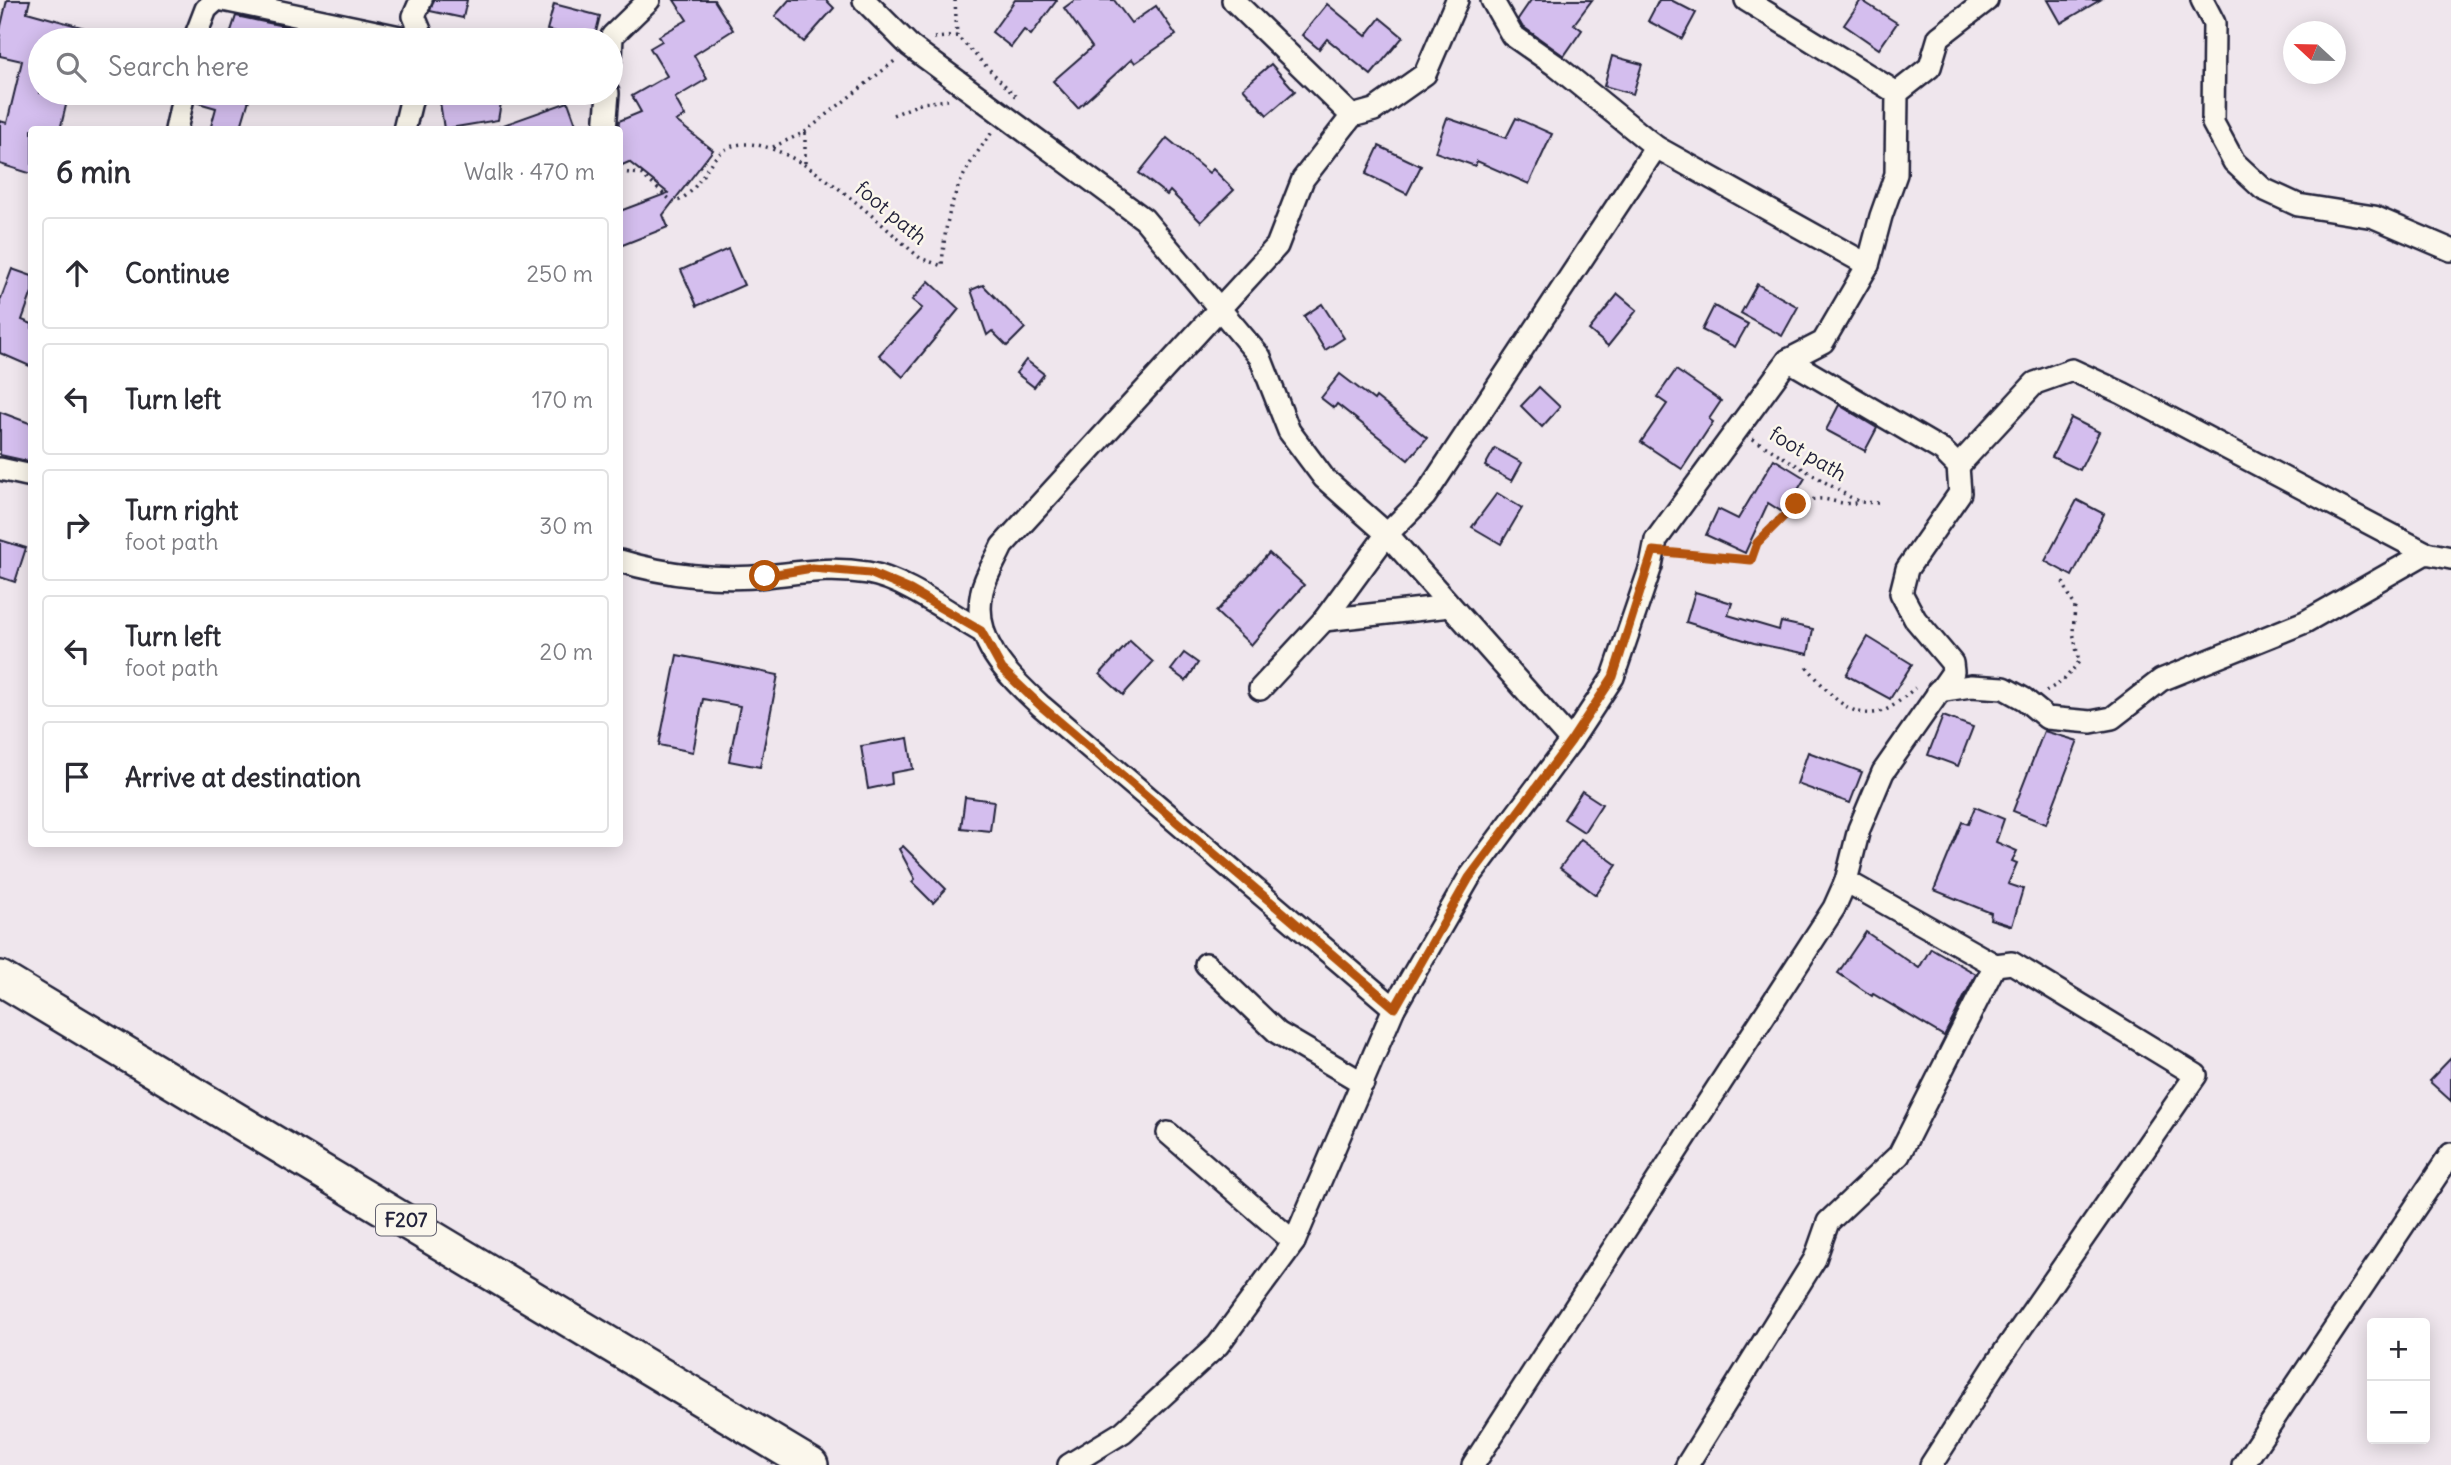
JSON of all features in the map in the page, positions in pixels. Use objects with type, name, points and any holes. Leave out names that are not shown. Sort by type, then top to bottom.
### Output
[{"type":"main road","name":"F207","points":[[0,978],[811,1465]]},
{"type":"street","points":[[199,28],[206,9],[216,0]]},
{"type":"street","points":[[223,0],[357,28]]},
{"type":"street","points":[[419,28],[414,16],[421,0]]},
{"type":"street","points":[[620,28],[649,0]]},
{"type":"street","points":[[864,0],[910,46],[1143,219],[1219,312],[1260,357],[1289,431],[1324,478],[1387,534],[1571,741]]},
{"type":"street","points":[[1233,0],[1352,116]]},
{"type":"street","points":[[1395,1008],[1041,706],[1002,669],[981,631],[982,591],[1002,545],[1277,246],[1303,179],[1352,116],[1374,110],[1425,74],[1457,0]]},
{"type":"street","points":[[1492,0],[1511,35],[1656,147],[1868,265]]},
{"type":"street","points":[[1746,0],[1897,93]]},
{"type":"street","points":[[1897,93],[1930,67],[1939,37],[1987,0]]},
{"type":"street","points":[[2202,0],[2214,23],[2213,122],[2234,162],[2263,189],[2298,205],[2374,217],[2451,250]]},
{"type":"street","points":[[1069,1465],[1123,1432],[1218,1345],[1294,1242],[1395,1008],[1469,878],[1571,741],[1613,677],[1656,540],[1668,519],[1739,430],[1788,360],[1823,342],[1868,265],[1896,174],[1897,93]]},
{"type":"street","points":[[177,126],[181,105]]},
{"type":"street","points":[[405,126],[410,105]]},
{"type":"street","points":[[605,126],[607,105]]},
{"type":"street","points":[[1260,689],[1324,620],[1387,534],[1425,496],[1656,147]]},
{"type":"street","points":[[1473,1465],[1835,908],[1846,881],[1859,829],[1883,772],[1938,691],[1952,675],[1952,663],[1915,619],[1901,593],[1907,569],[1960,493],[1958,466],[1943,451],[1788,360]]},
{"type":"street","points":[[1958,466],[2035,383],[2072,370],[2122,393],[2426,553],[2451,558]]},
{"type":"street","points":[[0,468],[28,475]]},
{"type":"street","points":[[1938,691],[1971,686],[2004,688],[2025,699],[2047,718],[2091,722],[2112,718],[2161,680],[2305,622],[2426,553]]},
{"type":"street","points":[[623,562],[679,574],[716,576],[765,576],[812,568],[870,573],[910,590],[981,631]]},
{"type":"street","points":[[1324,620],[1450,606]]},
{"type":"street","points":[[1846,881],[1995,965],[2012,963],[2196,1075],[1996,1364],[1931,1465]]},
{"type":"street","points":[[1206,964],[1278,1033],[1363,1083]]},
{"type":"street","points":[[1687,1465],[1815,1258],[1828,1222],[1899,1155],[1995,965]]},
{"type":"street","points":[[0,999],[40,1002]]},
{"type":"street","points":[[1168,1132],[1294,1242]]},
{"type":"street","points":[[2243,1465],[2451,1154]]},
{"type":"path","points":[[955,0],[957,36],[1017,98],[1006,116]]},
{"type":"path","name":"foot path","points":[[623,172],[641,174],[674,203],[689,196],[710,163],[731,147],[773,147],[804,132],[922,38],[957,36]]},
{"type":"path","name":"foot path","points":[[773,147],[805,163],[920,258],[942,266],[947,215],[967,163],[1006,116]]},
{"type":"path","points":[[804,132],[805,163]]},
{"type":"path","name":"foot path","points":[[1739,430],[1861,502]]},
{"type":"path","name":"foot path","points":[[1653,551],[1751,560],[1757,543],[1796,504],[1822,499],[1849,505],[1861,502],[1880,503]]},
{"type":"building","points":[[7,0],[30,0],[27,12],[85,28],[28,28],[28,105],[66,105],[61,126],[28,126],[28,173],[0,164],[0,121],[7,123],[22,61],[0,56],[0,30]]},
{"type":"building","points":[[434,0],[467,0],[463,18],[430,11]]},
{"type":"building","points":[[674,0],[714,0],[733,30],[694,55],[707,79],[675,98],[685,116],[676,121],[713,150],[663,215],[668,227],[623,245],[623,210],[668,193],[629,162],[623,165],[623,126],[618,126],[619,121],[641,112],[632,96],[667,76],[650,48],[662,41],[659,36],[687,20]]},
{"type":"building","points":[[789,0],[826,0],[834,8],[804,42],[775,16]]},
{"type":"building","points":[[1015,0],[1057,0],[1031,35],[1024,30],[1011,47],[992,32]]},
{"type":"building","points":[[1075,0],[1114,0],[1131,23],[1156,6],[1176,35],[1135,63],[1132,59],[1078,108],[1053,81],[1092,47],[1064,8]]},
{"type":"building","points":[[1531,0],[1592,0],[1574,24],[1582,30],[1564,56],[1522,26],[1518,19]]},
{"type":"building","points":[[1659,0],[1671,0],[1696,13],[1682,39],[1648,21]]},
{"type":"building","points":[[1861,0],[1897,23],[1879,49],[1844,25]]},
{"type":"building","points":[[2048,0],[2100,0],[2061,23]]},
{"type":"building","points":[[554,4],[600,16],[597,28],[548,28]]},
{"type":"building","points":[[1327,4],[1366,36],[1380,18],[1403,37],[1371,75],[1327,39],[1319,49],[1302,35]]},
{"type":"building","points":[[236,16],[293,28],[232,28]]},
{"type":"building","points":[[1612,56],[1642,64],[1633,94],[1604,86]]},
{"type":"building","points":[[1271,64],[1295,91],[1267,115],[1243,88]]},
{"type":"building","points":[[206,105],[247,105],[241,126],[211,126],[216,108]]},
{"type":"building","points":[[440,105],[501,105],[498,120],[444,126]]},
{"type":"building","points":[[560,105],[569,105],[577,126],[501,126]]},
{"type":"building","points":[[1447,118],[1506,138],[1516,118],[1552,134],[1529,184],[1477,161],[1475,166],[1435,152]]},
{"type":"building","points":[[1167,138],[1209,173],[1213,169],[1234,190],[1201,222],[1170,191],[1167,195],[1139,173]]},
{"type":"building","points":[[1379,146],[1421,166],[1407,194],[1366,174]]},
{"type":"building","points":[[728,249],[744,285],[697,306],[681,270]]},
{"type":"building","points":[[12,269],[28,275],[28,303],[22,320],[28,322],[28,365],[0,353],[0,301]]},
{"type":"building","points":[[929,281],[959,309],[903,377],[879,355],[922,308],[912,300]]},
{"type":"building","points":[[1757,284],[1798,307],[1782,336],[1741,313]]},
{"type":"building","points":[[983,285],[1025,328],[1007,346],[992,331],[987,335],[971,290]]},
{"type":"building","points":[[1618,294],[1637,310],[1608,346],[1589,330]]},
{"type":"building","points":[[1322,304],[1344,338],[1325,350],[1304,316]]},
{"type":"building","points":[[1714,306],[1748,324],[1735,347],[1702,330]]},
{"type":"building","points":[[1026,360],[1044,374],[1034,387],[1016,373]]},
{"type":"building","points":[[1676,370],[1721,401],[1709,419],[1713,422],[1682,469],[1641,442],[1667,404],[1657,397]]},
{"type":"building","points":[[1340,374],[1374,400],[1376,397],[1427,438],[1408,460],[1337,404],[1334,408],[1321,398]]},
{"type":"building","points":[[1539,387],[1560,407],[1542,427],[1521,406]]},
{"type":"building","points":[[1839,405],[1877,428],[1865,451],[1826,430]]},
{"type":"building","points":[[0,412],[28,422],[28,461],[0,455]]},
{"type":"building","points":[[2071,418],[2099,432],[2080,470],[2052,457]]},
{"type":"building","points":[[1495,448],[1522,463],[1512,481],[1485,466]]},
{"type":"building","points":[[1774,459],[1805,478],[1784,513],[1768,503],[1745,553],[1706,535],[1718,509],[1738,519]]},
{"type":"building","points":[[1497,493],[1522,508],[1501,544],[1472,527]]},
{"type":"building","points":[[2077,500],[2104,514],[2072,576],[2045,561]]},
{"type":"building","points":[[0,540],[26,548],[15,582],[0,577]]},
{"type":"building","points":[[1269,553],[1304,585],[1251,645],[1216,612]]},
{"type":"building","points":[[1695,592],[1732,603],[1728,615],[1779,630],[1781,622],[1813,629],[1808,654],[1754,643],[1686,622]]},
{"type":"building","points":[[1868,637],[1912,664],[1890,699],[1846,675]]},
{"type":"building","points":[[1130,641],[1153,662],[1123,695],[1100,674]]},
{"type":"building","points":[[1184,653],[1198,663],[1186,681],[1171,670]]},
{"type":"building","points":[[677,655],[778,675],[760,767],[729,761],[740,706],[703,699],[693,752],[659,745]]},
{"type":"building","points":[[1943,716],[1973,727],[1958,766],[1928,755]]},
{"type":"building","points":[[2044,731],[2078,741],[2046,824],[2013,811]]},
{"type":"building","points":[[908,738],[913,769],[891,773],[892,784],[868,789],[861,746]]},
{"type":"building","points":[[1808,752],[1862,772],[1850,803],[1797,784]]},
{"type":"building","points":[[1582,791],[1602,804],[1584,832],[1564,819]]},
{"type":"building","points":[[965,797],[994,801],[990,831],[961,828]]},
{"type":"building","points":[[1975,807],[2004,819],[1996,842],[2017,851],[2012,861],[2017,863],[2008,884],[2023,889],[2012,926],[1990,919],[1991,913],[1934,890],[1962,822],[1968,824]]},
{"type":"building","points":[[1581,839],[1617,865],[1596,895],[1560,868]]},
{"type":"building","points":[[903,846],[946,889],[933,903],[912,882],[915,879],[899,849]]},
{"type":"building","points":[[1866,932],[1919,968],[1931,948],[1976,974],[1944,1036],[1873,994],[1872,996],[1838,973]]},
{"type":"building","points":[[2451,1058],[2451,1101],[2429,1081]]},
{"type":"route","points":[[765,576],[812,568],[870,573],[910,590],[981,631],[1002,669],[1041,706],[1395,1008],[1469,878],[1571,741],[1613,677],[1651,566],[1653,551],[1751,560],[1757,543],[1796,504]]}]
